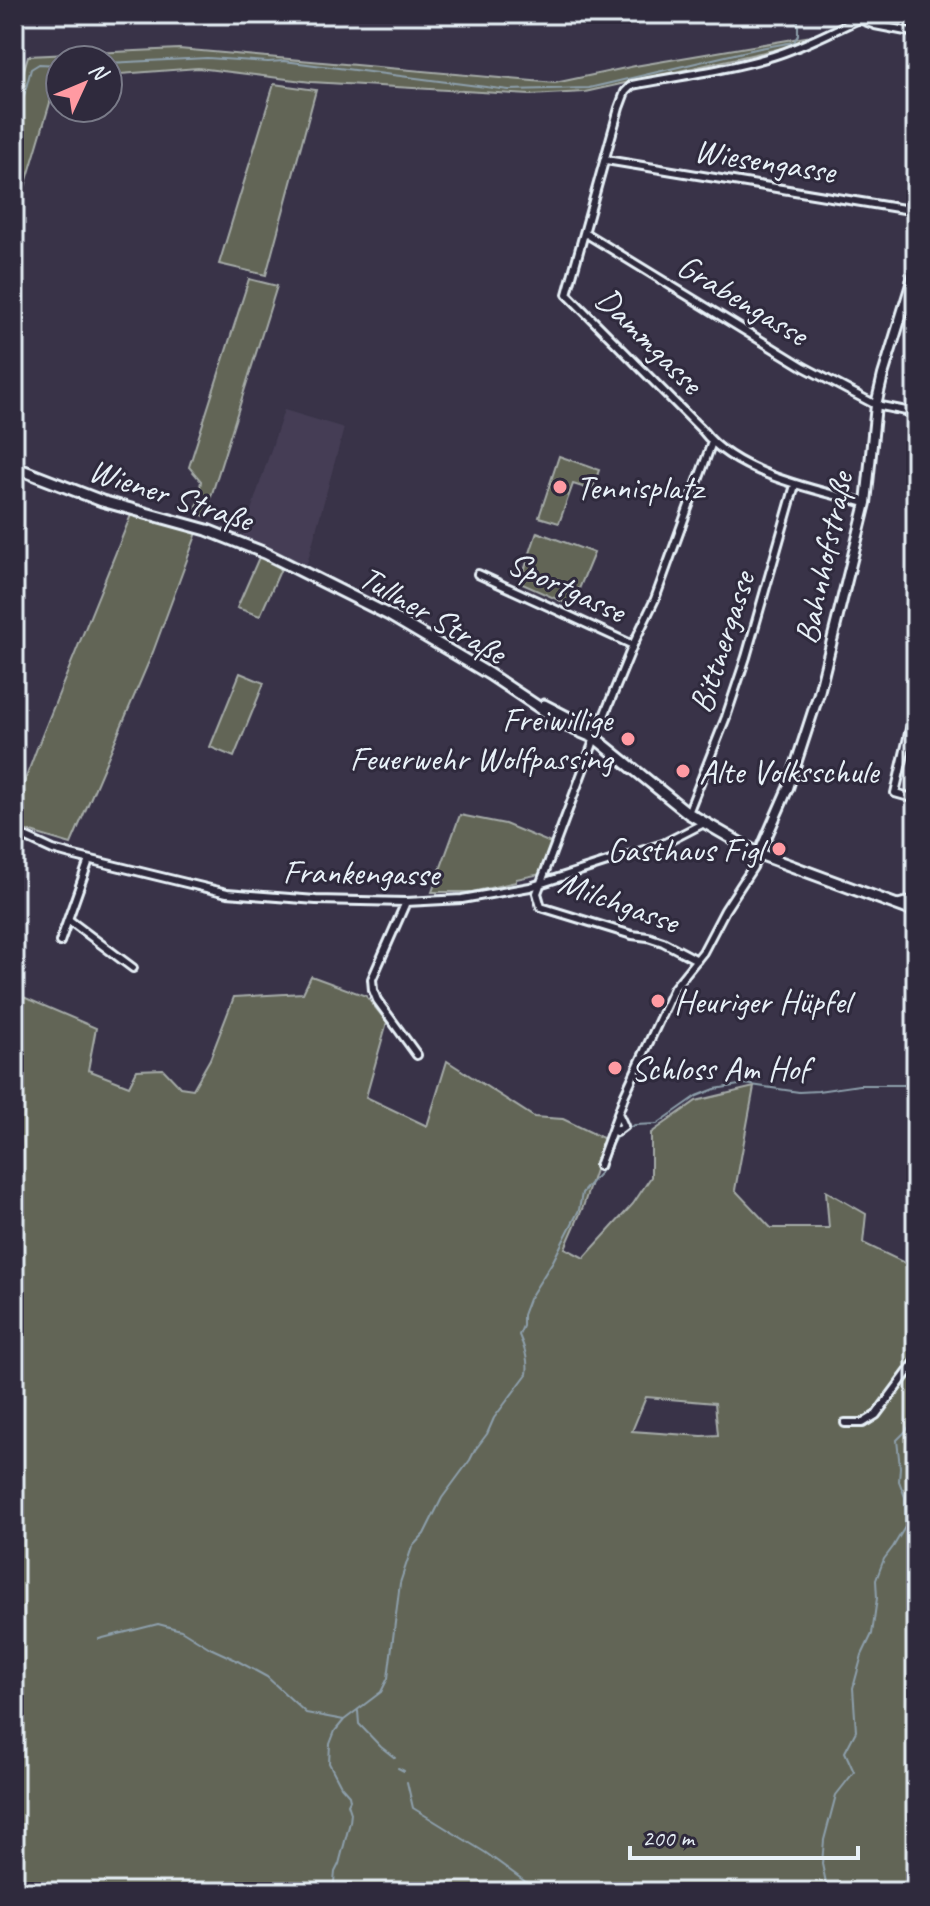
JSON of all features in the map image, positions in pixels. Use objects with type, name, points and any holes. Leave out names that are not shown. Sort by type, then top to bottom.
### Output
[{"type":"main road","name":"Wiener Straße","points":[[14,467],[102,501],[221,535],[310,574]]},
{"type":"main road","name":"Tullner Straße","points":[[310,574],[413,629],[567,726],[595,738],[688,813],[759,854]]},
{"type":"main road","points":[[759,854],[916,912]]},
{"type":"street","points":[[859,19],[869,14]]},
{"type":"street","points":[[859,19],[916,33]]},
{"type":"street","name":"Dammgasse","points":[[859,19],[803,46],[770,57],[632,85],[625,92],[619,108],[567,294],[712,442],[739,461],[795,485],[866,503]]},
{"type":"street","name":"Wiesengasse","points":[[606,160],[916,211]]},
{"type":"street","name":"Grabengasse","points":[[585,233],[804,367],[876,405],[916,413]]},
{"type":"street","name":"Bahnhofstraße","points":[[759,854],[788,788],[819,693],[866,503],[876,405],[916,268]]},
{"type":"street","points":[[541,884],[595,738],[655,599],[712,442]]},
{"type":"street","name":"Bittnergasse","points":[[688,813],[746,657],[795,485]]},
{"type":"street","name":"Sportgasse","points":[[478,574],[633,645]]},
{"type":"street","points":[[916,703],[895,793],[916,799]]},
{"type":"street","name":"Frankengasse","points":[[16,834],[53,850],[227,893],[330,901],[406,902],[515,891],[663,844],[704,823]]},
{"type":"street","points":[[14,852],[16,834]]},
{"type":"street","points":[[599,1166],[633,1077],[674,988],[697,960],[759,854]]},
{"type":"street","points":[[60,942],[89,860]]},
{"type":"street","name":"Milchgasse","points":[[541,884],[537,893],[541,907],[663,942],[697,960]]},
{"type":"street","points":[[894,904],[916,899]]},
{"type":"street","points":[[406,902],[372,979],[377,1000],[417,1055]]},
{"type":"street","points":[[69,920],[133,968]]},
{"type":"street","points":[[845,1423],[863,1423],[876,1415],[916,1361]]},
{"type":"shaded area","points":[[284,410],[344,428],[306,567],[242,538]]},
{"type":"green space","points":[[805,37],[796,45],[585,92],[530,95],[311,82],[198,68],[124,74],[124,52],[179,49],[555,83]]},
{"type":"green space","points":[[44,55],[44,123],[14,224],[14,103],[28,56]]},
{"type":"green space","points":[[274,84],[316,90],[266,275],[219,264]]},
{"type":"green space","points":[[249,279],[277,286],[205,516],[196,513],[201,481],[189,467]]},
{"type":"green space","name":"Tennisplatz","points":[[559,456],[599,470],[592,490],[573,484],[559,523],[539,517]]},
{"type":"green space","points":[[131,515],[198,530],[153,652],[71,844],[14,827],[14,810]]},
{"type":"green space","points":[[537,532],[594,553],[572,606],[520,583]]},
{"type":"green space","points":[[260,555],[283,564],[260,616],[237,608]]},
{"type":"green space","points":[[240,673],[264,683],[234,757],[210,747]]},
{"type":"green space","points":[[460,815],[505,824],[551,843],[541,874],[472,892],[432,892]]},
{"type":"green space","points":[[311,976],[366,996],[387,1022],[366,1097],[427,1126],[447,1061],[534,1117],[563,1119],[605,1139],[583,1207],[565,1248],[584,1258],[633,1204],[651,1177],[651,1133],[696,1101],[754,1087],[735,1190],[771,1228],[829,1228],[826,1191],[866,1214],[863,1243],[916,1266],[916,1892],[14,1892],[14,993],[96,1028],[88,1070],[129,1086],[137,1070],[163,1069],[180,1087],[193,1089],[210,1059],[234,997],[303,993]],"holes":[[[646,1397],[715,1403],[718,1435],[632,1431]]]},
{"type":"waterway","points":[[124,62],[207,58],[284,61],[509,90],[589,88],[794,42],[798,35],[798,14]]},
{"type":"waterway","points":[[14,133],[31,69],[44,64]]},
{"type":"waterway","points":[[626,1129],[635,1125],[657,1124],[697,1096],[715,1089],[745,1084],[799,1092],[859,1085],[916,1085]]},
{"type":"waterway","points":[[333,1892],[335,1872],[351,1813],[349,1795],[329,1763],[330,1744],[344,1720],[381,1692],[388,1678],[400,1583],[412,1547],[424,1534],[442,1498],[487,1434],[494,1418],[527,1374],[526,1354],[519,1335],[529,1299],[579,1210],[582,1193],[604,1168],[618,1134]]},
{"type":"waterway","points":[[828,1892],[822,1864],[824,1840],[836,1795],[854,1772],[845,1752],[856,1731],[853,1688],[862,1655],[872,1634],[876,1580],[884,1559],[905,1527],[905,1497],[899,1481],[897,1440],[916,1414]]},
{"type":"waterway","points":[[99,1639],[158,1624],[181,1630],[267,1677],[306,1713],[344,1720]]},
{"type":"waterway","points":[[358,1711],[359,1724],[395,1758]]},
{"type":"waterway","points":[[398,1768],[404,1771]]},
{"type":"waterway","points":[[407,1782],[413,1808],[486,1853],[534,1888]]},
{"type":"place","name":"Tennisplatz","points":[[560,487]]},
{"type":"place","name":"Freiwillige Feuerwehr Wolfpassing","points":[[628,739]]},
{"type":"place","name":"Alte Volksschule","points":[[683,771]]},
{"type":"place","name":"Gasthaus Figl","points":[[779,849]]},
{"type":"place","name":"Heuriger Hüpfel","points":[[658,1001]]},
{"type":"place","name":"Schloss Am Hof","points":[[615,1068]]}]
